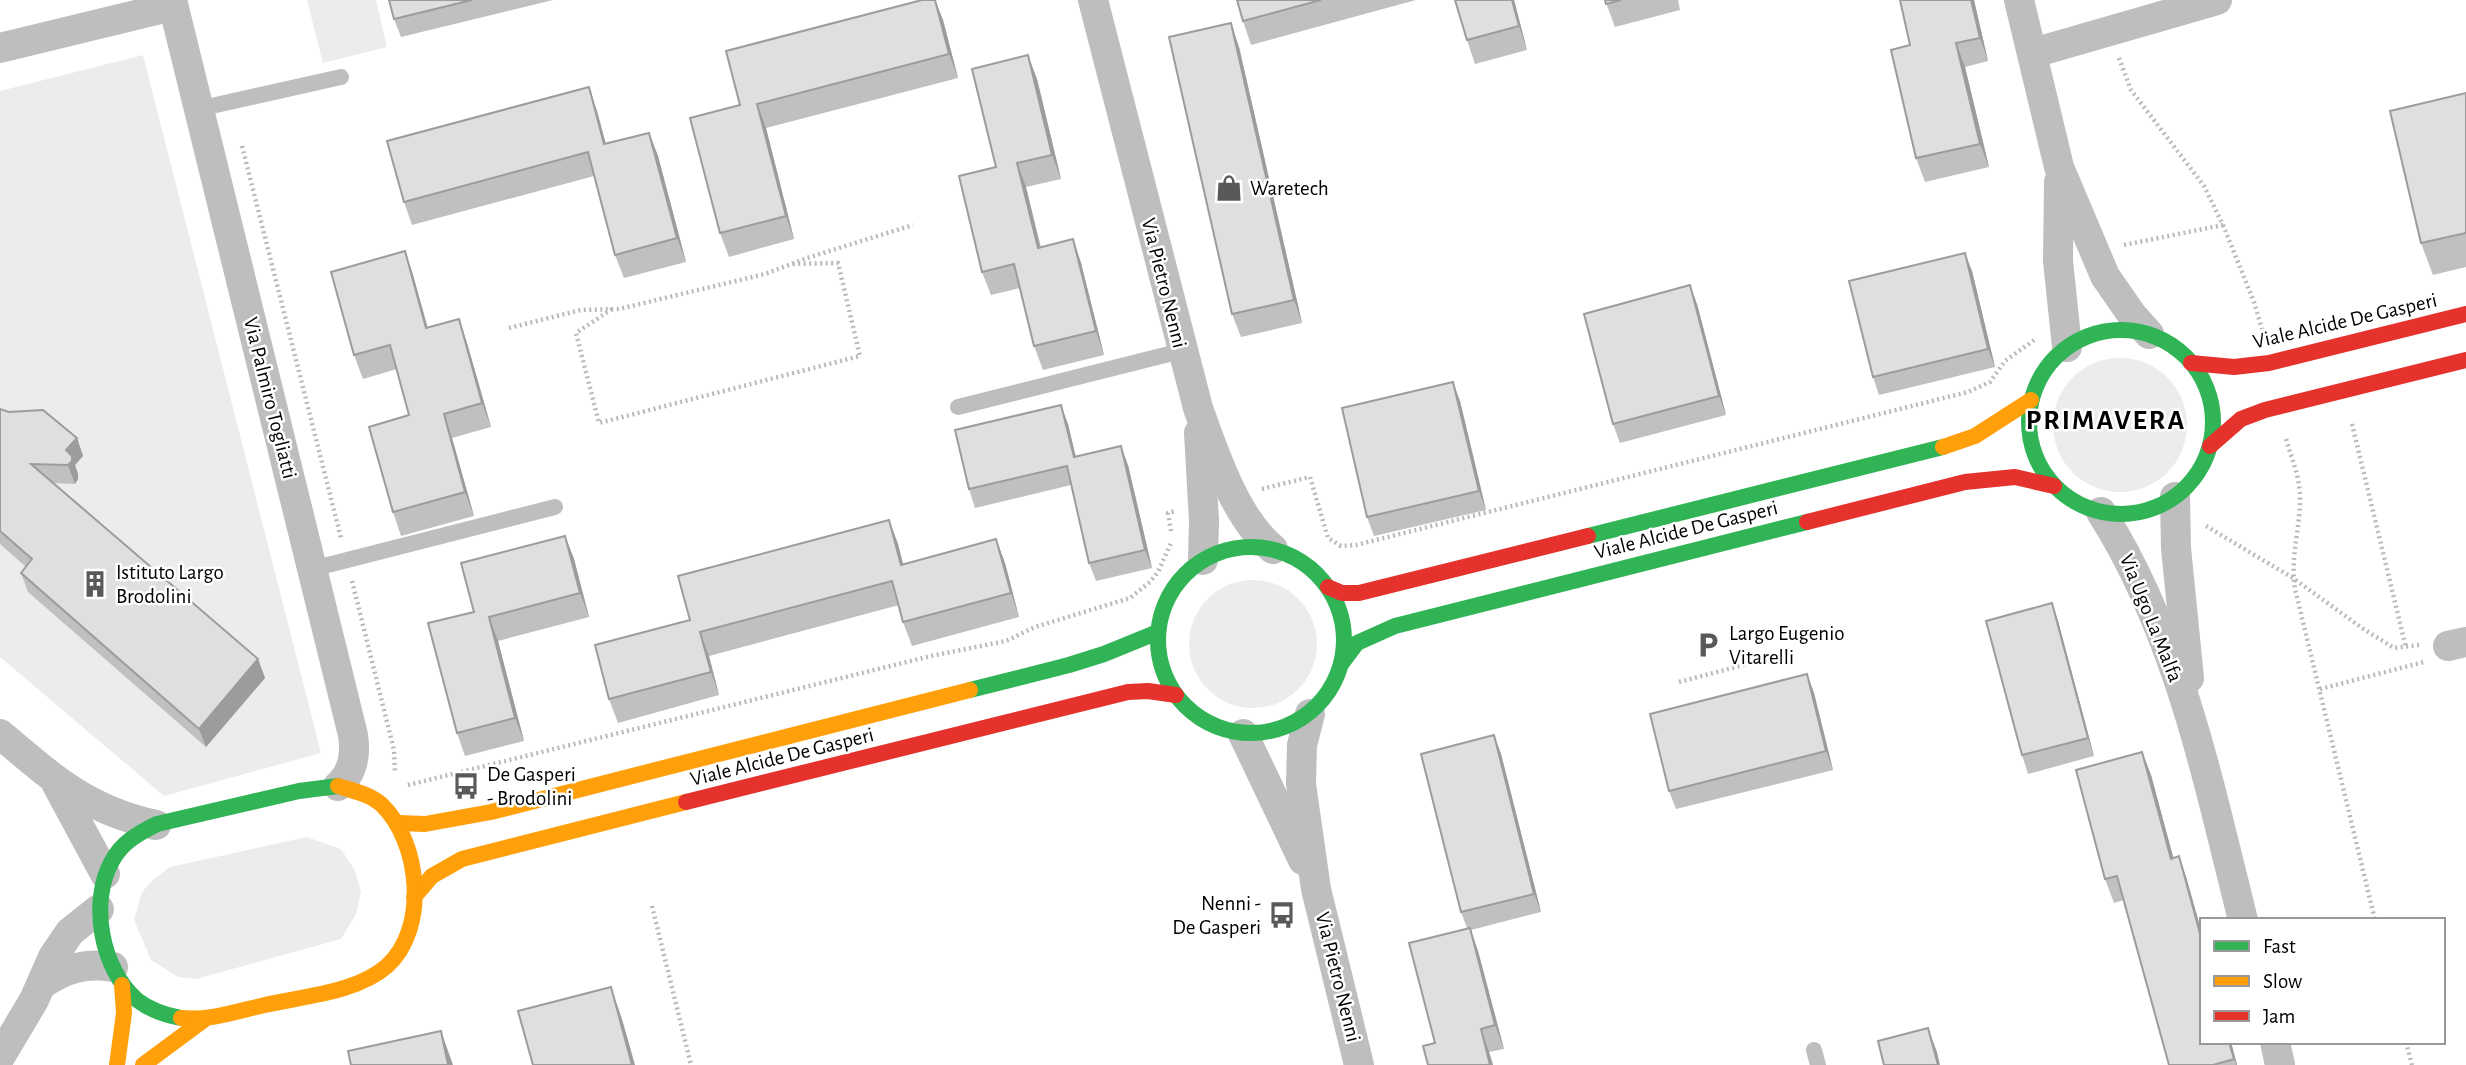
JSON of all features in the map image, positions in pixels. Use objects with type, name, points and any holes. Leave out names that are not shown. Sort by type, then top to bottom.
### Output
[{"type":"street","name":"Via Pietro Nenni","points":[[1093,0],[1181,351],[1198,408],[1213,449],[1251,527],[1273,549]]},
{"type":"street","points":[[2019,0],[2034,53],[2059,167],[2094,253],[2118,297],[2149,334]]},
{"type":"street","points":[[2034,53],[2217,0]]},
{"type":"street","points":[[0,48],[172,3]]},
{"type":"street","name":"Via Palmiro Togliatti","points":[[172,3],[354,744],[352,768],[338,786]]},
{"type":"street","points":[[2059,167],[2058,261],[2067,347]]},
{"type":"street","name":"Viale Alcide De Gasperi","points":[[2191,363],[2234,367],[2269,363],[2466,314]]},
{"type":"street","points":[[2115,330],[2149,334],[2172,345],[2191,363],[2206,388],[2213,416],[2210,446],[2196,475],[2175,502],[2140,513],[2114,514],[2084,507],[2054,486],[2040,468],[2032,446],[2029,423],[2031,400],[2044,370],[2067,347],[2082,338],[2115,330]]},
{"type":"street","points":[[2210,446],[2241,419],[2282,405],[2466,360]]},
{"type":"street","name":"Viale Alcide De Gasperi","points":[[1328,587],[1342,593],[1359,593],[1943,448],[1975,436],[2031,400]]},
{"type":"street","points":[[1198,408],[1203,560]]},
{"type":"street","name":"Viale Alcide De Gasperi","points":[[1342,663],[1348,650],[1357,642],[1395,626],[1941,488],[2002,477],[2015,477],[2054,486]]},
{"type":"street","name":"Via Ugo La Malfa","points":[[2175,502],[2180,599],[2194,727]]},
{"type":"street","name":"Via Ugo La Malfa","points":[[2101,512],[2141,583],[2194,727],[2242,918]]},
{"type":"street","points":[[1237,548],[1273,549],[1304,563],[1328,587],[1338,604],[1345,643],[1342,663],[1333,686],[1310,714],[1289,726],[1267,733],[1243,734],[1212,726],[1186,707],[1176,695],[1162,665],[1158,632],[1172,591],[1189,571],[1203,560],[1219,552],[1237,548]]},
{"type":"street","name":"Viale Alcide De Gasperi","points":[[398,823],[425,824],[491,812],[1069,664],[1121,648],[1158,632]]},
{"type":"street","name":"Viale Alcide De Gasperi","points":[[414,897],[424,882],[443,866],[500,849],[1128,692],[1148,691],[1176,695]]},
{"type":"street","name":"Via Pietro Nenni","points":[[1310,714],[1302,746],[1301,783],[1316,889],[1359,1065]]},
{"type":"street","points":[[0,734],[54,780],[96,805],[115,814],[156,825]]},
{"type":"street","name":"Via Pietro Nenni","points":[[1243,734],[1316,889]]},
{"type":"street","points":[[54,780],[105,874]]},
{"type":"street","points":[[42,984],[65,971],[82,965],[98,964],[118,976],[138,1001],[156,1013],[179,1018],[205,1019],[340,987],[380,970],[394,957],[406,938],[414,897],[412,866],[398,823],[371,796],[338,786],[306,790],[156,825],[131,840],[111,862],[105,874],[99,909],[103,938],[118,976],[124,1013],[117,1065]]},
{"type":"street","points":[[0,1057],[42,984],[53,957],[70,932],[99,909]]},
{"type":"street","points":[[143,1065],[205,1019]]},
{"type":"street","points":[[2275,1044],[2280,1065]]},
{"type":"lane","points":[[198,109],[341,77]]},
{"type":"lane","points":[[958,407],[1181,351]]},
{"type":"lane","points":[[312,569],[555,507]]},
{"type":"path","points":[[2111,30],[2128,86],[2204,186],[2223,225],[2254,302],[2269,363]]},
{"type":"path","points":[[228,103],[237,125],[347,559],[394,750],[397,783],[405,786],[931,656],[1006,641],[1035,627],[1130,598],[1150,582],[1167,556],[1171,540],[1168,513],[1203,503]]},
{"type":"path","points":[[509,328],[580,310],[612,309],[765,274],[913,225]]},
{"type":"path","points":[[2094,253],[2223,225]]},
{"type":"path","points":[[612,309],[576,333],[599,423],[860,356],[838,263],[791,264]]},
{"type":"path","points":[[1235,495],[1310,478],[1328,538],[1341,546],[1356,545],[1968,391],[1990,382],[2005,361],[2039,336],[2043,329]]},
{"type":"path","points":[[2343,390],[2406,648]]},
{"type":"path","points":[[2282,405],[2287,443],[2295,464],[2300,491],[2293,578],[2375,918]]},
{"type":"path","points":[[2175,502],[2293,578],[2394,648],[2430,642],[2457,644]]},
{"type":"path","points":[[2320,689],[2433,659],[2457,644]]},
{"type":"path","points":[[1679,682],[1755,662]]},
{"type":"path","points":[[652,906],[691,1065]]},
{"type":"path","points":[[2407,1044],[2412,1065]]},
{"type":"shaded area","points":[[307,0],[376,0],[387,47],[323,63]]},
{"type":"shaded area","points":[[143,55],[321,753],[164,796],[0,657],[0,91]]},
{"type":"shaded area","points":[[2120,358],[2146,363],[2167,378],[2182,399],[2187,425],[2182,451],[2167,472],[2146,487],[2120,492],[2094,487],[2073,472],[2058,451],[2053,425],[2058,399],[2073,378],[2094,363]]},
{"type":"shaded area","points":[[1253,580],[1278,585],[1298,599],[1312,619],[1317,644],[1312,669],[1298,689],[1278,703],[1253,708],[1228,703],[1208,689],[1194,669],[1189,644],[1194,619],[1208,599],[1228,585]]},
{"type":"shaded area","points":[[307,837],[341,849],[354,869],[361,891],[356,914],[341,939],[196,979],[178,977],[151,960],[134,920],[142,892],[153,880],[170,867]]},
{"type":"building","points":[[389,0],[472,0],[394,19]]},
{"type":"building","points":[[922,0],[935,0],[949,54],[757,104],[786,216],[720,233],[690,118],[740,105],[726,51]]},
{"type":"building","points":[[1237,0],[1321,0],[1243,21]]},
{"type":"building","points":[[1455,0],[1512,0],[1519,26],[1467,40]]},
{"type":"building","points":[[1605,0],[1621,0],[1606,4]]},
{"type":"building","points":[[1900,0],[1971,0],[1980,38],[1956,43],[1980,144],[1916,158],[1891,50],[1910,45]]},
{"type":"building","points":[[1231,23],[1294,300],[1232,314],[1169,37]]},
{"type":"building","points":[[1028,55],[1052,155],[1017,163],[1038,248],[1073,239],[1096,331],[1034,346],[1014,264],[982,272],[959,176],[996,167],[972,69]]},
{"type":"building","points":[[589,87],[604,144],[649,133],[677,238],[615,255],[588,152],[404,202],[387,141]]},
{"type":"building","points":[[2466,93],[2466,233],[2421,243],[2390,111]]},
{"type":"building","points":[[405,251],[426,328],[459,319],[482,403],[444,414],[465,492],[393,512],[369,427],[409,415],[390,345],[354,355],[331,272]]},
{"type":"building","points":[[1965,253],[1988,349],[1873,377],[1849,281]]},
{"type":"building","points":[[1690,285],[1719,396],[1613,424],[1584,314]]},
{"type":"building","points":[[1453,382],[1479,491],[1367,517],[1342,408]]},
{"type":"building","points":[[1061,405],[1074,457],[1121,446],[1145,550],[1089,563],[1067,466],[969,489],[955,430]]},
{"type":"building","name":"Istituto Largo Brodolini","points":[[0,409],[9,412],[43,410],[77,438],[66,450],[72,456],[68,465],[31,464],[258,659],[199,729],[21,573],[32,559],[0,531]]},
{"type":"building","points":[[889,520],[901,565],[996,539],[1011,593],[903,622],[892,581],[700,632],[711,672],[609,699],[595,645],[690,620],[678,576]]},
{"type":"building","points":[[565,536],[580,593],[489,617],[515,718],[457,733],[428,623],[474,612],[461,563]]},
{"type":"building","points":[[2052,603],[2088,738],[2022,755],[1986,621]]},
{"type":"building","points":[[1807,674],[1826,751],[1669,791],[1650,714]]},
{"type":"building","points":[[1494,735],[1534,894],[1461,912],[1421,754]]},
{"type":"building","points":[[2142,752],[2171,859],[2179,856],[2200,934],[2200,1044],[2230,1044],[2234,1059],[2213,1065],[2169,1065],[2117,876],[2105,879],[2076,770]]},
{"type":"building","points":[[1470,928],[1495,1025],[1481,1029],[1490,1065],[1428,1065],[1423,1046],[1435,1043],[1409,943]]},
{"type":"building","points":[[611,987],[632,1065],[533,1065],[518,1011]]},
{"type":"building","points":[[1928,1028],[1938,1065],[1884,1065],[1878,1041]]},
{"type":"building","points":[[441,1031],[448,1065],[351,1065],[348,1051]]},
{"type":"traffic: fast","points":[[2121,330],[2156,337],[2172,345],[2186,357],[2198,371],[2206,387],[2213,422],[2206,457],[2198,473],[2186,487],[2172,499],[2156,507],[2121,514],[2086,507],[2070,499],[2056,487],[2044,473],[2036,457],[2029,422],[2036,387],[2044,371],[2056,357],[2070,345],[2086,337],[2121,330]]},
{"type":"traffic: fast","points":[[1588,536],[1943,447]]},
{"type":"traffic: fast","points":[[1342,663],[1357,643],[1395,626],[1807,522]]},
{"type":"traffic: fast","points":[[1251,547],[1269,548],[1287,554],[1303,562],[1317,574],[1329,588],[1337,604],[1343,622],[1344,640],[1343,658],[1337,676],[1329,692],[1317,706],[1303,718],[1287,726],[1269,732],[1251,733],[1233,732],[1215,726],[1199,718],[1185,706],[1173,692],[1165,676],[1159,658],[1158,640],[1159,622],[1165,604],[1173,588],[1185,574],[1199,562],[1215,554],[1233,548],[1251,547]]},
{"type":"traffic: fast","points":[[970,690],[1069,665],[1158,632]]},
{"type":"traffic: fast","points":[[181,1018],[158,1012],[137,1000],[125,987],[107,953],[102,934],[101,896],[105,877],[116,854],[132,839],[157,824],[299,791],[338,786]]},
{"type":"traffic: slow","points":[[1943,447],[1975,436],[2031,400]]},
{"type":"traffic: slow","points":[[398,823],[425,824],[491,812],[970,690]]},
{"type":"traffic: slow","points":[[181,1018],[224,1015],[345,988],[374,975],[387,966],[400,950],[409,930],[414,908],[411,862],[405,840],[382,805],[367,795],[338,786]]},
{"type":"traffic: slow","points":[[414,897],[432,876],[462,859],[686,802]]},
{"type":"traffic: slow","points":[[117,1065],[124,1013],[122,985]]},
{"type":"traffic: slow","points":[[143,1065],[205,1019]]},
{"type":"traffic: jam","points":[[2191,363],[2234,367],[2269,363],[2466,314]]},
{"type":"traffic: jam","points":[[2210,446],[2241,419],[2265,410],[2466,360]]},
{"type":"traffic: jam","points":[[1807,522],[1965,482],[2015,477],[2054,486]]},
{"type":"traffic: jam","points":[[1328,587],[1342,593],[1359,593],[1588,536]]},
{"type":"traffic: jam","points":[[686,802],[1128,692],[1148,691],[1176,695]]},
{"type":"place","name":"Waretech","points":[[1229,188]]},
{"type":"place","name":"Istituto Largo Brodolini","points":[[95,584]]},
{"type":"place","name":"Largo Eugenio Vitarelli","points":[[1708,645]]},
{"type":"place","name":"De Gasperi - Brodolini","points":[[466,786]]},
{"type":"place","name":"Nenni - De Gasperi","points":[[1282,915]]},
{"type":"district","name":"PRIMAVERA","points":[[2106,421]]}]
